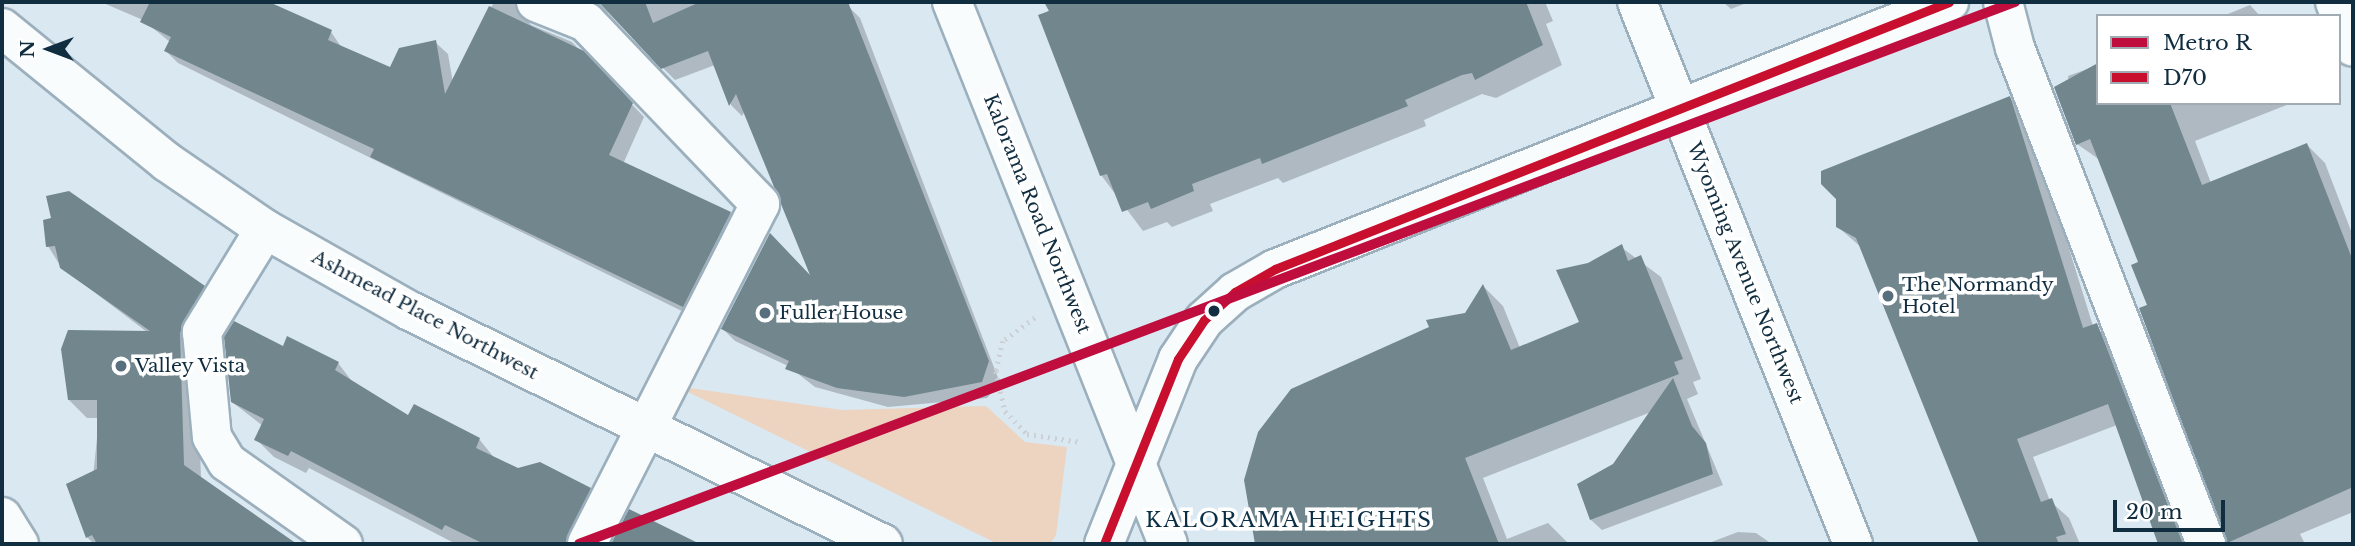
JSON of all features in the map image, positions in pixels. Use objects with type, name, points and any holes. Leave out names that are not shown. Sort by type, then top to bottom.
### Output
[{"type":"street","points":[[536,2],[586,22],[760,204],[587,544]]},
{"type":"street","name":"Kalorama Road Northwest","points":[[952,2],[1168,544]]},
{"type":"street","name":"Wyoming Avenue Northwest","points":[[1637,2],[1853,544]]},
{"type":"street","points":[[1104,544],[1178,359],[1204,320],[1235,292],[1275,269],[1949,2]]},
{"type":"street","points":[[2003,2],[2015,48],[2206,544]]},
{"type":"street","points":[[2341,17],[2353,47]]},
{"type":"street","name":"Ashmead Place Northwest","points":[[2,28],[167,162],[265,229],[410,311],[883,544]]},
{"type":"street","points":[[265,229],[202,332],[212,437],[227,462],[343,544]]},
{"type":"street","points":[[2,517],[19,544]]},
{"type":"path","points":[[1035,318],[1003,341],[996,371],[1005,411],[1027,435],[1081,442]]},
{"type":"shaded area","points":[[676,386],[842,410],[986,406],[1025,442],[1067,447],[1056,535],[1050,544],[998,544]]},
{"type":"building","points":[[150,2],[269,2],[332,30],[328,40],[390,67],[399,48],[436,40],[445,94],[489,6],[584,51],[633,103],[609,155],[731,212],[683,307],[370,157],[374,149],[164,51],[171,37],[140,22]]},
{"type":"building","points":[[599,2],[645,2],[653,23],[700,2],[848,2],[989,361],[982,382],[904,397],[837,388],[785,369],[789,361],[721,329],[770,233],[810,275],[736,94],[729,106],[708,51],[661,69]]},
{"type":"building","points":[[1044,2],[1526,2],[1543,45],[1475,80],[1472,73],[1462,75],[1405,100],[1408,106],[1262,164],[1260,158],[1192,184],[1194,191],[1151,209],[1148,202],[1122,212],[1107,174],[1100,176],[1038,15],[1049,11]]},
{"type":"building","points":[[2096,64],[2096,105],[2171,105],[2202,185],[2307,143],[2353,261],[2353,487],[2227,543],[2139,308],[2147,305],[2131,265],[2138,262],[2090,139],[2076,145],[2054,87]]},
{"type":"building","points":[[2010,96],[2083,328],[2097,323],[2183,544],[2158,544],[2108,404],[2017,439],[2041,502],[2052,498],[2066,534],[2056,537],[2059,544],[1979,544],[1856,238],[1836,227],[1836,199],[1821,184],[1821,171]]},
{"type":"building","name":"Valley Vista","points":[[69,191],[205,286],[180,333],[184,465],[297,544],[97,544],[92,535],[86,538],[66,484],[97,469],[97,400],[68,400],[61,349],[68,330],[150,331],[60,268],[55,246],[46,247],[43,220],[51,218],[46,196]]},
{"type":"building","points":[[1622,244],[1628,261],[1641,255],[1683,359],[1674,362],[1679,374],[1465,458],[1499,544],[1255,544],[1244,480],[1258,432],[1291,389],[1429,327],[1426,320],[1465,313],[1483,284],[1511,350],[1579,322],[1556,270],[1588,263]]},
{"type":"building","points":[[234,321],[283,346],[287,336],[339,362],[335,370],[408,415],[414,404],[480,438],[476,448],[518,468],[540,462],[591,488],[565,544],[484,544],[445,525],[442,530],[291,451],[288,456],[254,440],[264,419],[231,402],[224,337]]},
{"type":"building","points":[[1673,378],[1692,426],[1706,443],[1713,474],[1590,520],[1577,484],[1613,464]]},
{"type":"building","points":[[629,509],[700,544],[611,544]]},
{"type":"metro line","name":"R","points":[[579,544],[2015,2]]},
{"type":"transit line","name":"D70","points":[[1104,544],[1178,359],[1204,320],[1235,292],[1275,269],[1949,2]]},
{"type":"place","name":"The Normandy Hotel","points":[[1888,296]]},
{"type":"place","name":"Fuller House","points":[[765,313]]},
{"type":"place","name":"Valley Vista","points":[[121,366]]},
{"type":"district","name":"KALORAMA HEIGHTS","points":[[1289,520]]}]
